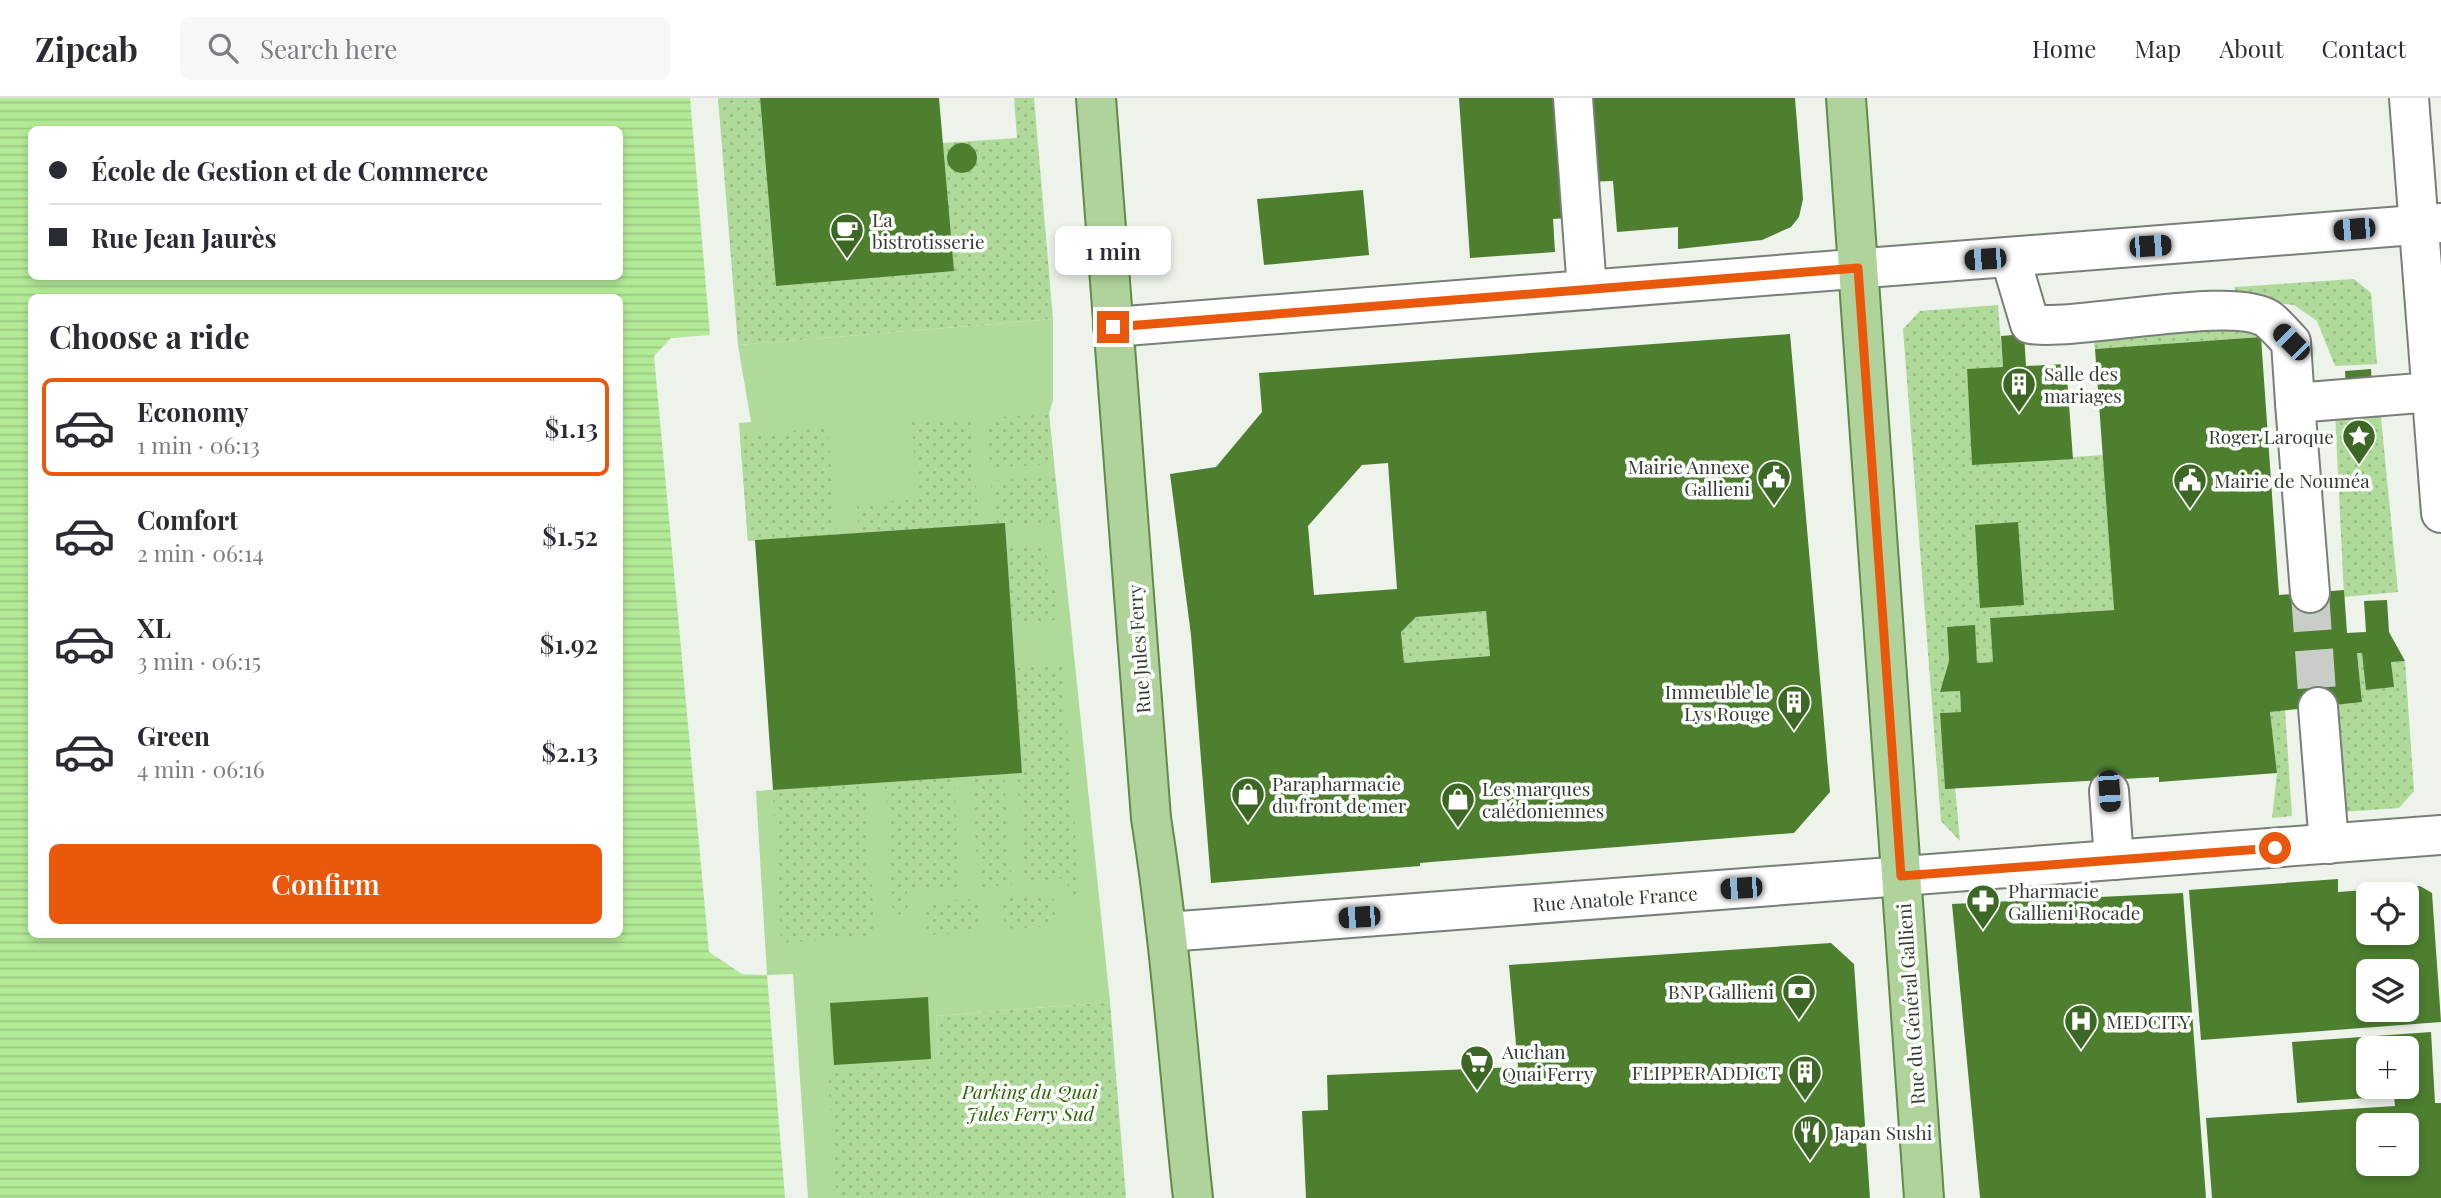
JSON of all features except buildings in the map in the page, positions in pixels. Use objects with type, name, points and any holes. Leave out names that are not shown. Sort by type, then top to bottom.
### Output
[{"type":"main road","name":"Rue Jules Ferry","points":[[1096,98],[1151,818],[1167,932],[1174,1031],[1193,1198]]},
{"type":"main road","name":"Rue du Général Gallieni","points":[[1846,98],[1924,1198]]},
{"type":"street","points":[[1573,98],[1587,290]]},
{"type":"street","points":[[2409,98],[2430,224],[2432,391],[2441,513]]},
{"type":"street","points":[[1113,327],[2430,224]]},
{"type":"street","points":[[2010,257],[2031,324],[2052,327],[2133,317],[2237,311],[2267,318],[2291,342],[2310,593]]},
{"type":"street","points":[[2295,403],[2432,391]]},
{"type":"street","points":[[2318,707],[2329,844]]},
{"type":"street","points":[[2109,791],[2113,860]]},
{"type":"street","name":"Rue Anatole France","points":[[1167,932],[2441,835]]},
{"type":"green space","points":[[718,98],[760,98],[776,286],[830,281],[943,143],[1017,138],[1014,98],[1034,98],[1053,319],[738,345]]},
{"type":"green space","points":[[2354,279],[2371,293],[2377,364],[2335,366],[2317,321],[2294,305],[2238,299],[2234,287]]},
{"type":"green space","points":[[1998,305],[2003,367],[1967,370],[1972,464],[2103,455],[2114,610],[1990,618],[1993,662],[1977,663],[1974,626],[1947,628],[1949,661],[1940,692],[1960,691],[1961,712],[1940,713],[1945,788],[1955,788],[1960,841],[1941,821],[1903,329],[1920,311]]},
{"type":"green space","points":[[1053,319],[1053,400],[1049,414],[1110,1002],[936,1016],[948,1198],[808,1198],[793,974],[767,975],[756,791],[1022,773],[1005,524],[748,541],[739,423],[751,422],[738,345]]},
{"type":"green space","points":[[2234,319],[2261,337],[2095,349],[2092,330]]},
{"type":"green space","points":[[2380,407],[2398,592],[2344,597],[2335,412]]},
{"type":"green space","points":[[1049,414],[1054,464],[990,468],[986,418]]},
{"type":"green space","points":[[971,418],[979,525],[859,533],[857,504],[917,499],[912,422]]},
{"type":"green space","points":[[828,428],[836,535],[748,541],[740,435]]},
{"type":"green space","points":[[1055,476],[1060,524],[1005,528],[994,524],[991,481]]},
{"type":"green space","points":[[1046,544],[1049,588],[1057,588],[1059,620],[1012,623],[1007,547]]},
{"type":"green space","points":[[1486,611],[1490,656],[1404,663],[1401,632],[1416,617]]},
{"type":"green space","points":[[2357,653],[2362,653],[2367,690],[2393,687],[2391,662],[2405,661],[2414,791],[2399,808],[2342,812],[2335,705],[2362,702]]},
{"type":"green space","points":[[1062,664],[1080,896],[1069,897],[1067,878],[1025,882],[1017,773],[1022,773],[1015,668]]},
{"type":"green space","points":[[2285,710],[2292,816],[2272,818],[2277,773],[2270,712]]},
{"type":"green space","points":[[1004,774],[1012,885],[979,887],[971,777]]},
{"type":"green space","points":[[954,778],[960,889],[907,891],[908,914],[893,915],[885,782]]},
{"type":"green space","points":[[865,784],[875,937],[781,943],[773,790]]},
{"type":"green space","points":[[1053,894],[1056,926],[1005,929],[1002,898]]},
{"type":"green space","points":[[978,899],[980,932],[927,935],[925,902]]},
{"type":"green space","name":"Parking du Quai Jules Ferry Sud","points":[[1110,1002],[1126,1198],[836,1198],[828,1070],[939,1064],[936,1016]]},
{"type":"shaded area","points":[[0,98],[690,98],[710,335],[671,338],[654,356],[709,952],[742,974],[767,975],[785,1198],[0,1198]]},
{"type":"tunnel","points":[[2310,593],[2318,707]]},
{"type":"place","name":"La bistrotisserie","points":[[847,260]]},
{"type":"place","name":"Salle des mariages","points":[[2019,414]]},
{"type":"place","name":"Roger Laroque","points":[[2359,466]]},
{"type":"place","name":"Mairie Annexe Gallieni","points":[[1774,507]]},
{"type":"place","name":"Mairie de Nouméa","points":[[2190,510]]},
{"type":"place","name":"Immeuble le Lys Rouge","points":[[1794,732]]},
{"type":"place","name":"Parapharmacie du front de mer","points":[[1248,824]]},
{"type":"place","name":"Les marques calédoniennes","points":[[1458,829]]},
{"type":"place","name":"Pharmacie Gallieni Rocade","points":[[1983,931]]},
{"type":"place","name":"BNP Gallieni","points":[[1799,1021]]},
{"type":"place","name":"MEDCITY","points":[[2081,1051]]},
{"type":"place","name":"Auchan Quai Ferry","points":[[1477,1092]]},
{"type":"place","name":"FLIPPER ADDICT","points":[[1805,1102]]},
{"type":"place","name":"Japan Sushi","points":[[1810,1162]]},
{"type":"route","points":[[1113,327],[1858,268],[1901,876],[2275,848]]}]
